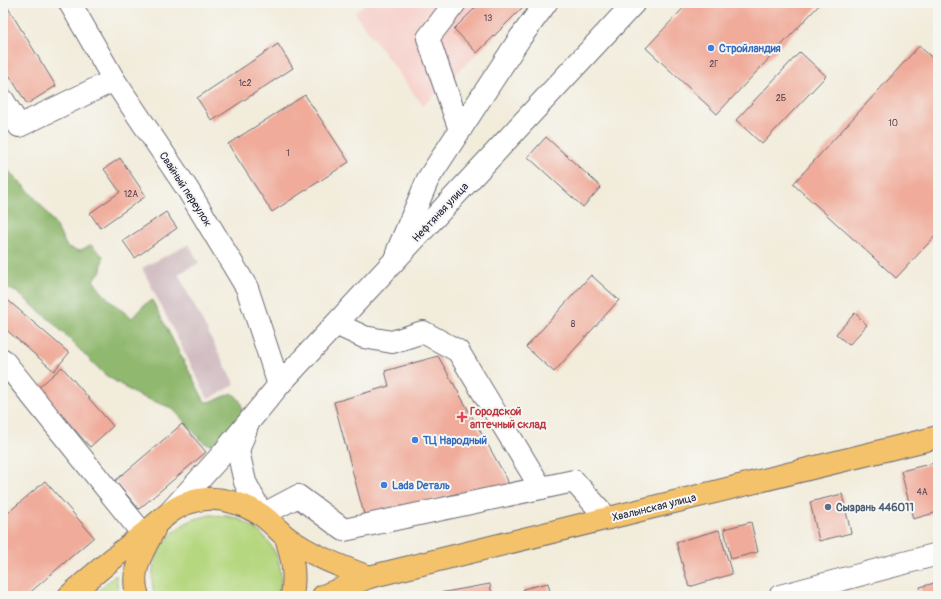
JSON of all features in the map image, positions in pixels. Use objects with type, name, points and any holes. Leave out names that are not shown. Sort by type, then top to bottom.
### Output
[{"type":"main road","name":"Хвалынская улица","points":[[323,596],[369,577],[938,436]]},
{"type":"main road","points":[[69,596],[107,562],[158,522],[191,502],[209,499],[226,500],[245,506],[262,515],[286,536],[325,560],[369,577]]},
{"type":"main road","points":[[138,596],[135,589],[136,563],[158,522]]},
{"type":"main road","points":[[286,536],[294,562],[294,586],[292,596]]},
{"type":"street","name":"Свайный переулок","points":[[70,3],[114,80],[188,190],[247,288],[279,385]]},
{"type":"street","points":[[455,3],[428,38],[460,130]]},
{"type":"street","points":[[392,264],[428,179],[520,38],[546,3]]},
{"type":"street","name":"Нефтяная улица","points":[[158,522],[248,423],[279,385],[634,3]]},
{"type":"street","points":[[3,100],[19,126],[114,80]]},
{"type":"street","points":[[336,324],[364,337],[392,342],[423,332],[458,350],[541,488]]},
{"type":"street","points":[[3,360],[158,522]]},
{"type":"street","points":[[248,423],[238,450],[245,482],[262,515],[298,496],[344,530],[574,481],[607,518]]},
{"type":"street","points":[[780,596],[938,554]]},
{"type":"shaded area","points":[[366,3],[530,3],[423,106],[354,12]]},
{"type":"shaded area","points":[[189,244],[199,263],[178,274],[235,385],[208,399],[142,268]]},
{"type":"green space","points":[[3,165],[39,203],[67,247],[79,251],[91,245],[103,256],[101,271],[93,280],[111,301],[132,318],[144,305],[152,300],[205,402],[214,401],[232,393],[237,397],[242,407],[242,414],[213,445],[204,443],[172,408],[137,395],[104,374],[50,320],[18,293],[3,286]]},
{"type":"green space","points":[[210,515],[229,516],[242,520],[251,525],[266,539],[277,557],[280,567],[281,578],[279,596],[155,596],[152,574],[159,552],[164,543],[180,527],[192,520]]},
{"type":"green space","points":[[116,575],[119,596],[92,596]]},
{"type":"building","points":[[3,3],[5,3],[56,86],[27,104],[3,65]]},
{"type":"building","points":[[480,3],[518,3],[523,7],[477,53],[454,29]]},
{"type":"building","points":[[688,3],[821,3],[717,114],[646,48]]},
{"type":"building","points":[[278,44],[293,68],[212,121],[197,98]]},
{"type":"building","points":[[919,46],[938,63],[938,233],[896,278],[793,184]]},
{"type":"building","points":[[800,52],[826,76],[762,144],[736,120]]},
{"type":"building","points":[[305,95],[349,162],[272,212],[228,144]]},
{"type":"building","points":[[546,137],[601,187],[583,207],[528,157]]},
{"type":"building","points":[[120,158],[146,196],[100,228],[90,213],[120,192],[104,169]]},
{"type":"building","points":[[166,212],[177,228],[135,258],[123,241]]},
{"type":"building","points":[[591,275],[619,300],[554,372],[526,347]]},
{"type":"building","points":[[3,296],[69,353],[54,371],[3,327]]},
{"type":"building","points":[[855,313],[867,325],[849,345],[836,334]]},
{"type":"building","name":"ТЦ Народный","points":[[438,356],[507,479],[510,491],[461,503],[459,493],[365,518],[334,402],[389,386],[385,371]]},
{"type":"building","points":[[62,367],[113,426],[90,447],[38,388]]},
{"type":"building","points":[[182,424],[206,452],[139,509],[115,481]]},
{"type":"building","points":[[938,462],[938,512],[913,519],[901,471]]},
{"type":"building","points":[[45,481],[94,537],[26,596],[3,596],[3,517]]},
{"type":"building","points":[[842,494],[851,533],[819,541],[810,502]]},
{"type":"building","points":[[751,522],[758,552],[731,559],[724,529]]},
{"type":"building","points":[[719,530],[732,574],[689,587],[676,542]]},
{"type":"building","points":[[938,582],[938,596],[922,596],[920,587]]},
{"type":"building","points":[[548,583],[551,596],[524,596],[523,589]]},
{"type":"building","points":[[490,584],[492,596],[428,596],[428,595]]},
{"type":"place","name":"Стройландия","points":[[711,48]]},
{"type":"place","name":"Городской аптечный склад","points":[[462,417]]},
{"type":"place","name":"ТЦ Народный","points":[[415,440]]},
{"type":"place","name":"Lada Dеталь","points":[[384,485]]},
{"type":"place","name":"Сызрань 446011","points":[[828,507]]}]
